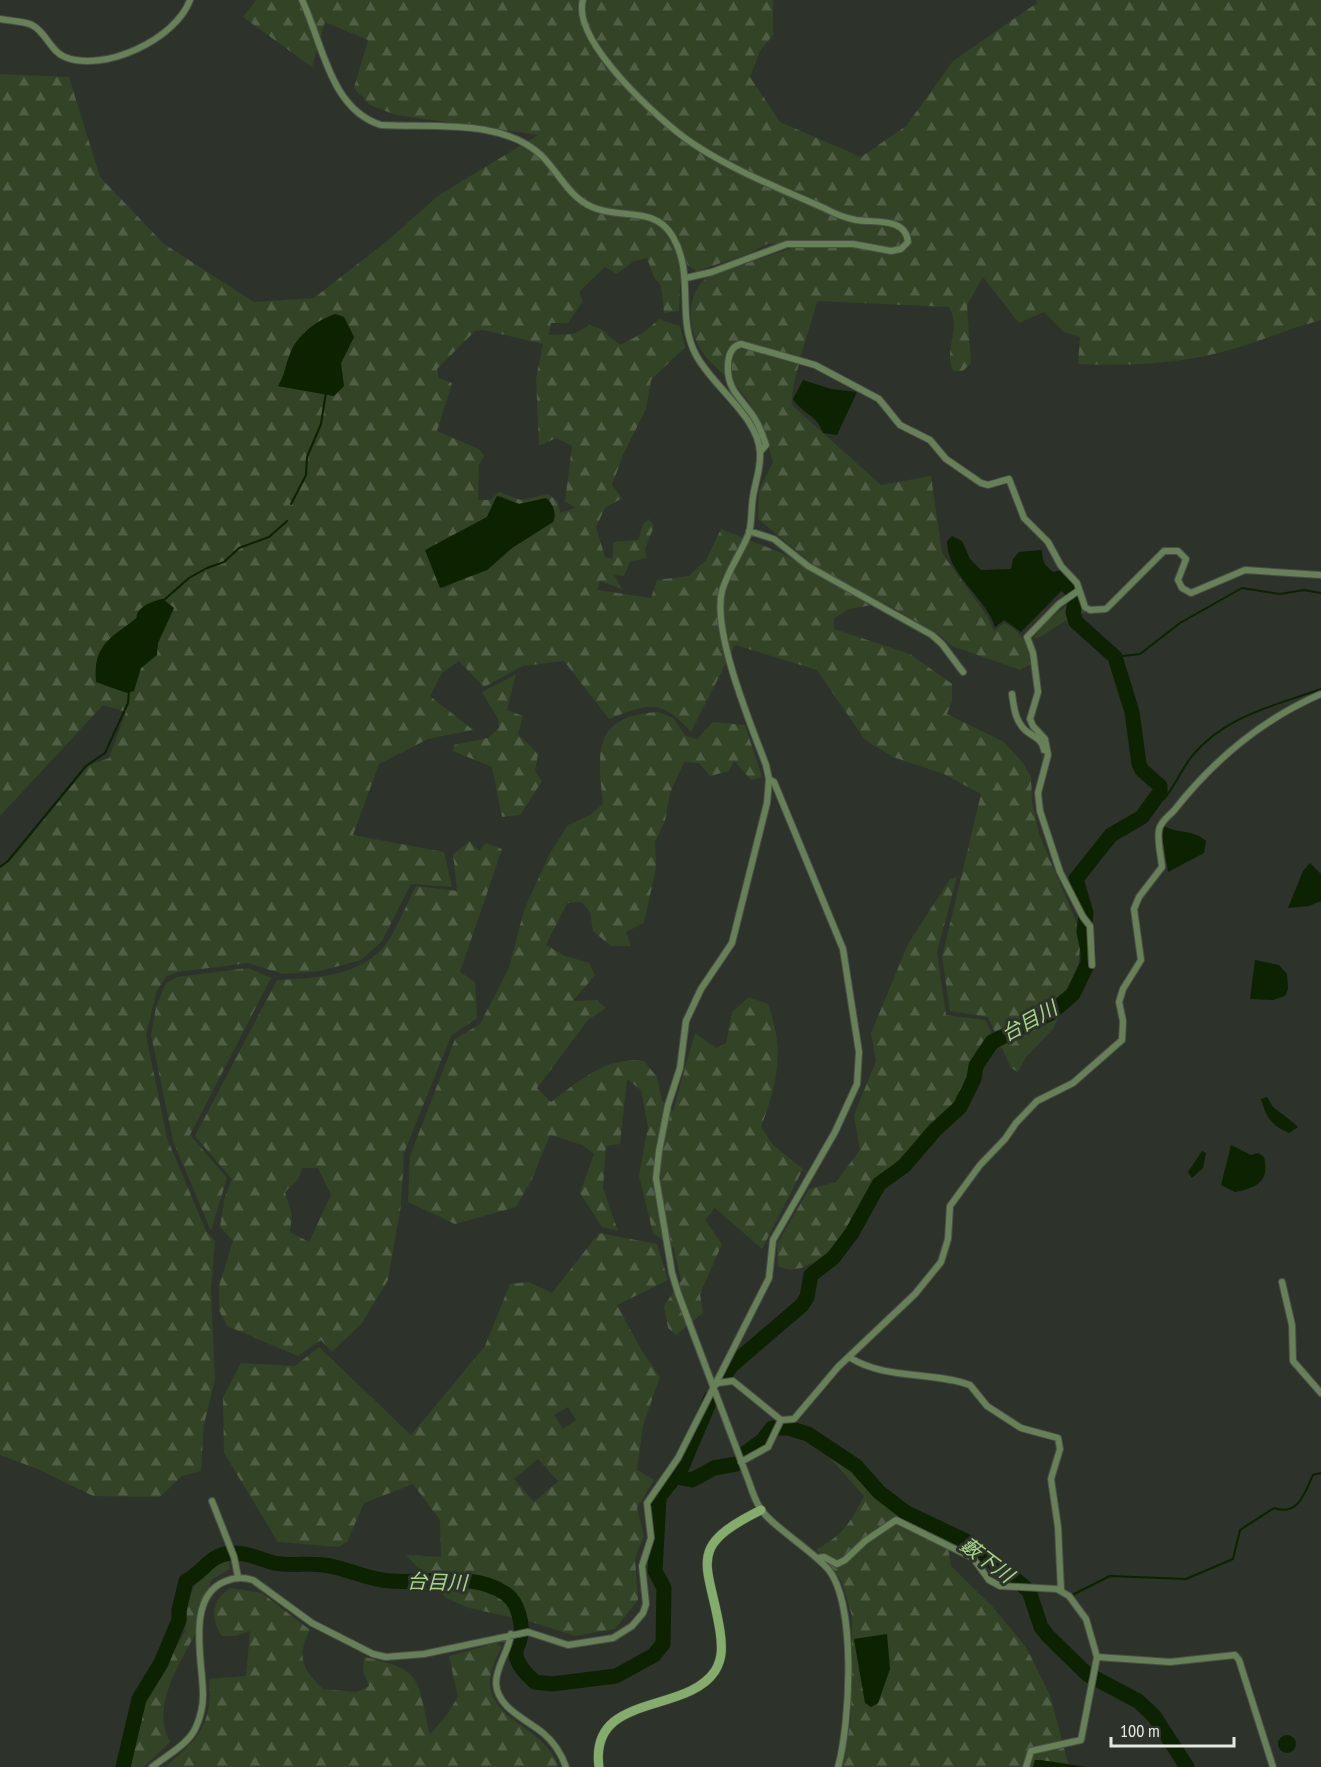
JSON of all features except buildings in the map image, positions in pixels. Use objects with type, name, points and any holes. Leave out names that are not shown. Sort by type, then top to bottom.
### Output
[{"type":"street","points":[[0,19],[32,26],[60,55],[74,60],[88,60],[120,56],[152,42],[179,21],[190,0]]},
{"type":"street","points":[[302,0],[337,86],[347,104],[356,113],[381,126],[470,128],[514,136],[543,158],[573,194],[583,202],[594,208],[644,215],[661,223],[676,244],[686,278],[685,321],[690,344],[699,361],[757,437],[760,452],[749,531],[728,575],[721,604],[729,655],[769,779],[764,813],[734,937],[727,953],[701,989],[686,1021],[680,1068],[668,1105],[657,1165],[657,1186],[672,1273],[712,1388],[761,1510],[817,1558],[836,1581],[845,1619],[845,1705],[838,1767]]},
{"type":"street","points":[[582,0],[583,23],[590,39],[609,63],[668,124],[691,142],[770,184],[834,213],[855,219],[891,223],[902,228],[908,235],[908,242],[904,248],[891,252],[853,244],[787,244],[712,272],[686,278]]},
{"type":"street","points":[[760,452],[766,445],[763,434],[732,387],[730,378],[729,355],[732,348],[741,344],[815,365],[879,399],[891,417],[900,425],[930,440],[946,459],[981,483],[988,485],[1009,478],[1024,518],[1048,543],[1061,567],[1077,584],[1085,607],[1101,611],[1158,554],[1171,550],[1178,551],[1186,558],[1178,580],[1182,588],[1191,593],[1245,570],[1321,575]]},
{"type":"street","points":[[749,531],[774,539],[808,566],[932,635],[942,644],[963,672]]},
{"type":"street","points":[[1078,591],[1059,604],[1027,637],[1033,653],[1038,692],[1030,719],[1047,744],[1046,766],[1038,793],[1042,820],[1060,872],[1085,920],[1092,965]]},
{"type":"street","points":[[1012,694],[1015,715],[1025,730],[1043,745],[1046,766]]},
{"type":"street","points":[[741,1462],[768,1447],[779,1424],[794,1419],[849,1357],[915,1294],[942,1262],[948,1239],[950,1206],[980,1165],[1005,1139],[1016,1123],[1037,1101],[1073,1083],[1122,1040],[1121,997],[1141,960],[1134,909],[1139,897],[1162,867],[1159,830],[1165,819],[1208,770],[1253,733],[1290,709],[1321,694]]},
{"type":"street","points":[[152,1767],[192,1736],[198,1725],[203,1697],[199,1637],[205,1599],[213,1588],[238,1577],[245,1577],[264,1585],[294,1612],[312,1623],[373,1654],[386,1657],[424,1654],[528,1632],[568,1645],[582,1644],[613,1638],[632,1626],[643,1613],[646,1604],[642,1566],[651,1538],[647,1503],[678,1458],[769,1278],[773,1240],[836,1132],[857,1084],[859,1052],[843,949],[774,782],[769,779]]},
{"type":"street","points":[[1282,1282],[1292,1325],[1291,1356],[1297,1367],[1321,1393]]},
{"type":"street","points":[[849,1357],[857,1362],[898,1374],[970,1385],[987,1406],[1020,1428],[1058,1438],[1060,1449],[1051,1479],[1058,1527],[1061,1590],[1086,1618],[1097,1658],[1081,1740],[1035,1748],[1028,1755],[1026,1767]]},
{"type":"street","points":[[712,1388],[718,1383],[733,1381],[779,1424]]},
{"type":"street","points":[[212,1501],[234,1557],[238,1577]]},
{"type":"street","points":[[599,1767],[601,1739],[614,1721],[701,1685],[717,1668],[721,1657],[722,1642],[707,1580],[708,1551],[717,1537],[736,1522],[761,1510]]},
{"type":"street","points":[[817,1558],[824,1557],[837,1564],[896,1520],[973,1558],[989,1580],[1000,1586],[1061,1590]]},
{"type":"street","points":[[514,1634],[496,1677],[500,1697],[507,1707],[552,1742],[560,1751],[566,1767]]},
{"type":"street","points":[[1097,1658],[1170,1662],[1235,1655],[1239,1660],[1273,1767]]},
{"type":"green space","points":[[256,0],[773,0],[773,35],[760,51],[750,77],[780,122],[861,157],[906,126],[953,61],[1037,3],[1036,0],[1321,0],[1321,320],[1233,349],[1195,358],[1137,364],[1078,364],[1080,337],[1064,332],[1044,312],[1019,323],[983,277],[967,305],[971,363],[963,371],[953,371],[950,355],[954,323],[949,307],[817,301],[797,370],[792,405],[881,485],[931,476],[942,553],[987,616],[994,631],[1004,623],[1010,626],[1020,635],[1028,651],[1030,664],[1020,670],[952,646],[939,635],[885,603],[849,609],[834,618],[834,629],[910,654],[952,684],[952,701],[947,714],[1004,742],[1023,763],[1031,777],[1032,801],[1039,834],[1076,921],[1080,946],[1078,966],[1054,1028],[1026,1057],[1018,1072],[1011,1068],[988,1017],[950,1011],[942,957],[981,794],[944,774],[893,757],[865,740],[817,670],[735,645],[691,732],[671,713],[654,707],[645,707],[609,719],[564,661],[523,666],[484,687],[459,661],[442,673],[430,696],[473,730],[428,739],[379,764],[353,835],[444,852],[452,887],[411,884],[382,941],[361,960],[320,971],[283,974],[248,963],[178,972],[167,976],[157,990],[146,1035],[167,1138],[206,1231],[215,1241],[211,1290],[215,1380],[204,1424],[201,1471],[182,1476],[160,1497],[93,1496],[38,1469],[0,1455],[0,866],[9,862],[89,765],[109,758],[126,712],[103,705],[0,816],[0,74],[69,77],[100,177],[164,244],[254,302],[314,298],[387,241],[439,195],[538,135],[396,115],[370,105],[354,88],[368,40],[325,22],[312,67],[243,17]],"holes":[[[792,243],[791,248],[704,280],[692,299],[693,329],[703,353],[749,402],[766,439],[773,462],[759,490],[758,519],[814,565],[825,579],[782,553],[721,529],[706,560],[689,576],[657,580],[651,598],[597,590],[600,581],[622,589],[614,575],[624,576],[630,562],[647,558],[645,549],[654,526],[649,519],[643,524],[638,540],[613,542],[613,559],[605,557],[596,527],[605,508],[622,498],[612,485],[623,455],[646,409],[651,380],[685,347],[680,326],[659,319],[643,333],[620,345],[601,329],[590,325],[573,334],[549,335],[551,323],[568,323],[583,301],[579,292],[605,267],[617,274],[634,261],[647,258],[654,277],[661,286],[664,313],[679,311],[681,265],[675,247],[680,246],[688,266],[697,271],[748,254],[767,244]],[[335,314],[344,317],[354,337],[341,363],[334,396],[279,386],[298,343],[312,326]],[[483,330],[543,344],[536,378],[539,446],[556,438],[572,446],[565,501],[575,508],[560,513],[558,502],[549,494],[521,500],[499,492],[490,500],[478,500],[479,465],[484,456],[479,449],[437,431],[452,383],[439,378],[437,369],[475,331]],[[501,496],[519,504],[523,503],[553,522],[512,548],[487,570],[469,575],[443,589],[426,550],[487,517],[495,498]]]},
{"type":"green space","points":[[1078,597],[1086,612],[1073,621],[1071,618],[1033,639],[1047,621]]},
{"type":"green space","points":[[516,674],[507,710],[523,716],[518,734],[538,754],[535,771],[542,781],[520,815],[502,817],[492,767],[453,751],[454,745],[488,738],[499,728],[498,719],[482,692]]},
{"type":"green space","points":[[658,712],[673,718],[686,736],[697,739],[713,722],[745,725],[762,777],[751,780],[734,761],[729,771],[710,776],[699,763],[684,762],[670,793],[665,821],[655,842],[656,868],[644,923],[626,932],[631,946],[611,946],[593,931],[590,912],[582,902],[567,903],[546,945],[565,956],[589,963],[595,975],[573,1001],[597,1000],[606,1008],[588,1020],[537,1088],[551,1102],[583,1078],[606,1066],[630,1060],[644,1061],[657,1077],[662,1101],[673,1111],[695,1033],[716,1048],[726,1043],[732,1012],[749,997],[768,1004],[778,1051],[772,1095],[761,1127],[773,1145],[803,1169],[762,1249],[715,1208],[705,1220],[722,1244],[700,1294],[703,1313],[676,1335],[668,1328],[664,1306],[681,1281],[674,1248],[653,1233],[639,1176],[648,1126],[641,1090],[627,1079],[620,1144],[606,1146],[603,1188],[618,1231],[602,1227],[580,1193],[594,1154],[582,1145],[550,1135],[532,1179],[516,1207],[455,1224],[408,1202],[410,1156],[455,1039],[480,1024],[509,968],[524,910],[550,853],[568,825],[590,815],[603,804],[600,767],[604,739],[610,729],[621,720]]},
{"type":"green space","points":[[470,841],[479,851],[486,843],[502,849],[460,972],[475,982],[477,1018],[451,1036],[404,1153],[401,1205],[388,1280],[362,1323],[332,1352],[321,1340],[298,1356],[227,1326],[219,1310],[219,1286],[233,1241],[220,1227],[224,1200],[232,1179],[195,1136],[277,980],[334,974],[372,958],[392,935],[416,886],[457,891],[453,854]],"holes":[[[302,1168],[318,1168],[331,1195],[309,1242],[290,1232],[292,1215],[285,1192],[298,1179]]]},
{"type":"green space","points":[[957,877],[937,952],[946,1015],[985,1020],[991,1032],[976,1051],[957,1100],[902,1157],[872,1183],[838,1242],[823,1258],[801,1268],[790,1270],[778,1266],[777,1244],[809,1189],[836,1182],[860,1150],[854,1115],[876,1061],[871,1033],[908,944],[950,879]]},
{"type":"green space","points":[[248,968],[271,978],[190,1135],[227,1178],[211,1231],[173,1141],[151,1035],[156,1007],[166,983],[177,977]]},
{"type":"green space","points":[[599,1233],[657,1244],[668,1280],[617,1305],[642,1351],[660,1377],[643,1425],[637,1470],[654,1480],[637,1508],[644,1536],[635,1558],[638,1600],[615,1629],[575,1636],[532,1622],[469,1608],[446,1598],[406,1555],[441,1557],[440,1520],[413,1484],[364,1503],[347,1542],[339,1547],[278,1542],[224,1453],[223,1397],[241,1363],[295,1366],[319,1347],[411,1435],[485,1346],[510,1284],[529,1282],[552,1293]],"holes":[[[568,1407],[576,1420],[563,1429],[554,1415]],[[538,1459],[558,1481],[534,1502],[514,1479]]]},
{"type":"green space","points":[[832,1454],[851,1467],[888,1504],[946,1536],[951,1566],[991,1605],[1026,1647],[1050,1695],[1069,1767],[841,1767],[851,1721],[852,1616],[842,1582],[817,1549],[834,1538],[845,1527],[864,1496],[831,1459]]},
{"type":"green space","points":[[228,1557],[230,1569],[211,1580],[196,1631],[168,1688],[163,1716],[170,1742],[144,1767],[129,1767],[145,1698],[185,1632],[188,1599],[198,1579],[208,1572],[215,1560]]},
{"type":"green space","points":[[231,1588],[262,1593],[310,1630],[303,1648],[303,1662],[310,1675],[323,1689],[357,1692],[369,1686],[363,1671],[364,1657],[408,1672],[415,1679],[419,1688],[430,1734],[446,1716],[458,1697],[449,1656],[497,1643],[502,1647],[492,1671],[491,1689],[497,1703],[550,1750],[559,1767],[165,1767],[194,1739],[206,1720],[210,1695],[209,1679],[246,1676],[250,1631],[236,1636],[222,1636],[214,1616],[214,1609],[219,1598]]},
{"type":"shaded area","points":[[335,314],[344,317],[354,337],[341,363],[344,386],[334,396],[278,386],[297,341],[314,325]]},
{"type":"shaded area","points":[[803,380],[831,389],[857,392],[837,435],[823,433],[814,418],[793,399]]},
{"type":"shaded area","points":[[497,496],[519,504],[546,498],[554,509],[553,522],[512,548],[487,570],[440,588],[425,550],[487,517]]},
{"type":"shaded area","points":[[952,536],[962,541],[970,559],[981,570],[1011,569],[1013,559],[1019,552],[1042,550],[1043,560],[1048,568],[1053,572],[1062,570],[1070,582],[1021,632],[1004,620],[995,627],[983,605],[953,564],[947,541]]},
{"type":"shaded area","points":[[163,599],[174,608],[158,643],[157,655],[141,668],[134,691],[127,693],[96,682],[97,660],[104,645],[135,619],[143,607]]},
{"type":"shaded area","points":[[1164,826],[1201,837],[1206,841],[1204,853],[1168,872],[1162,835]]},
{"type":"shaded area","points":[[1310,863],[1321,874],[1321,901],[1309,906],[1288,908],[1303,871]]},
{"type":"shaded area","points":[[1255,960],[1279,965],[1287,974],[1288,989],[1285,996],[1273,1000],[1250,999]]},
{"type":"shaded area","points":[[1267,1097],[1273,1107],[1298,1127],[1289,1133],[1274,1124],[1267,1115],[1261,1099]]},
{"type":"shaded area","points":[[1231,1145],[1251,1155],[1258,1153],[1264,1157],[1265,1172],[1263,1178],[1255,1186],[1235,1192],[1221,1185]]},
{"type":"shaded area","points":[[1202,1151],[1206,1153],[1203,1168],[1192,1178],[1188,1172]]},
{"type":"shaded area","points":[[887,1634],[890,1669],[878,1703],[871,1707],[865,1703],[854,1639]]},
{"type":"shaded area","points":[[1287,1735],[1293,1738],[1296,1744],[1293,1750],[1287,1753],[1281,1750],[1278,1744],[1281,1738]]},
{"type":"shaded area","points":[[1035,1760],[1041,1760],[1086,1767],[1033,1767]]},
{"type":"waterway","points":[[291,504],[306,475],[307,457],[321,424],[326,392]]},
{"type":"waterway","points":[[164,600],[189,578],[224,562],[239,548],[269,537],[287,521]]},
{"type":"waterway","points":[[1065,584],[1070,589]]},
{"type":"waterway","points":[[1115,657],[1140,654],[1180,623],[1242,588],[1280,594],[1304,590],[1321,593]]},
{"type":"waterway","name":"台目川","points":[[723,1377],[732,1365],[802,1305],[807,1297],[811,1275],[833,1258],[852,1233],[879,1184],[904,1166],[935,1130],[960,1107],[974,1079],[976,1066],[992,1042],[1051,1013],[1073,994],[1088,963],[1084,932],[1086,913],[1076,879],[1111,835],[1142,817],[1160,792],[1160,786],[1142,770],[1139,764],[1132,712],[1115,657],[1076,622],[1073,612],[1076,598]]},
{"type":"waterway","points":[[1154,800],[1164,799],[1192,756],[1205,742],[1235,721],[1321,689]]},
{"type":"waterway","points":[[0,867],[8,861],[86,766],[105,753],[128,703],[129,691]]},
{"type":"waterway","name":"台目川","points":[[123,1767],[139,1699],[161,1663],[179,1620],[186,1581],[217,1557],[230,1553],[280,1564],[318,1564],[382,1580],[450,1580],[480,1583],[493,1587],[506,1594],[517,1608],[521,1634],[516,1656],[522,1669],[535,1682],[552,1684],[616,1676],[654,1655],[663,1644],[664,1588],[655,1571],[659,1497],[681,1469],[711,1398]]},
{"type":"waterway","name":"藪下川","points":[[744,1454],[763,1440],[772,1428],[788,1428],[808,1434],[856,1466],[879,1492],[905,1512],[968,1542],[1029,1591],[1041,1627],[1087,1674],[1138,1701],[1154,1716],[1187,1767]]},
{"type":"waterway","name":"藪下川","points":[[676,1477],[692,1480],[714,1468],[736,1464]]},
{"type":"waterway","points":[[1072,1595],[1110,1576],[1186,1579],[1233,1559],[1240,1530],[1274,1508],[1282,1510],[1295,1506],[1300,1501],[1313,1475],[1321,1473]]},
{"type":"waterway","points":[[1029,1591],[1045,1591]]}]
